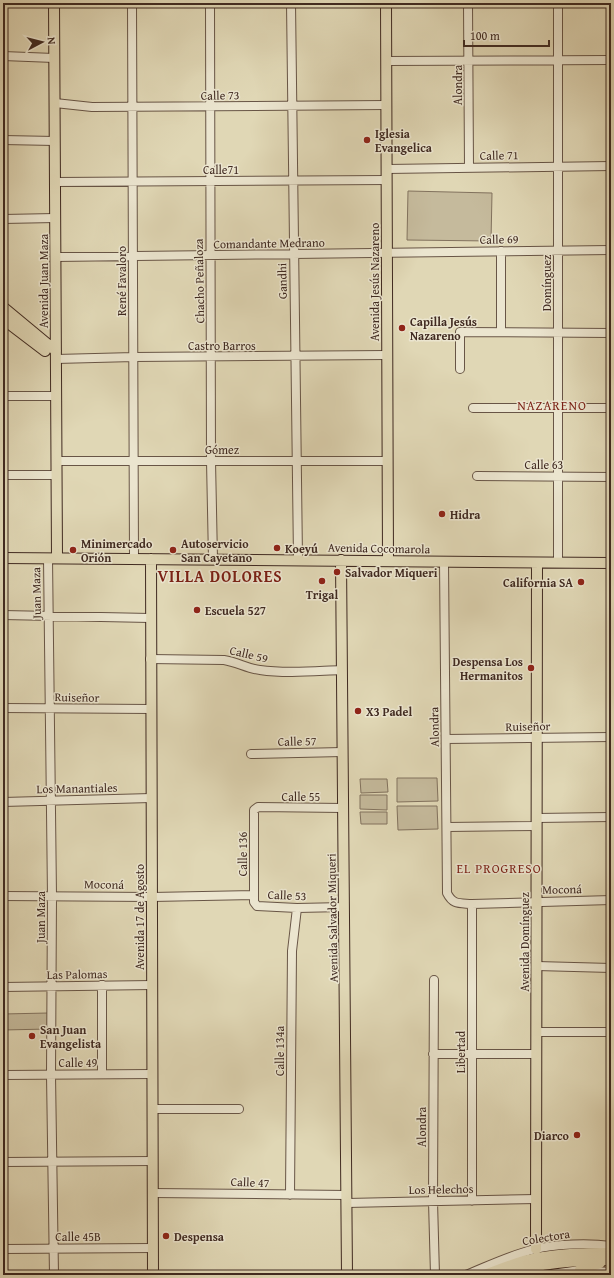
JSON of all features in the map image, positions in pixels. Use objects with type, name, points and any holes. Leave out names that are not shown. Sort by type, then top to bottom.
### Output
[{"type":"main road","name":"Avenida Juan Maza","points":[[52,558],[57,475],[54,3]]},
{"type":"main road","name":"Avenida Jesús Nazareno","points":[[386,3],[388,561]]},
{"type":"main road","points":[[3,307],[56,355]]},
{"type":"main road","points":[[3,318],[56,355]]},
{"type":"main road","name":"Avenida Cocomarola","points":[[3,558],[298,559],[537,563],[611,562]]},
{"type":"main road","name":"Avenida 17 de Agosto","points":[[151,558],[150,658],[153,1275]]},
{"type":"main road","name":"Avenida Salvador Miqueri","points":[[341,560],[347,1275]]},
{"type":"main road","name":"Avenida Domínguez","points":[[536,1249],[537,563]]},
{"type":"main road","points":[[484,1275],[516,1263],[538,1258],[568,1254],[609,1257]]},
{"type":"main road","points":[[580,1270],[589,1268],[609,1257]]},
{"type":"main road","points":[[504,1275],[521,1269],[545,1264],[609,1257]]},
{"type":"street","name":"René Favaloro","points":[[132,3],[134,558]]},
{"type":"street","name":"Chacho Peñaloza","points":[[210,3],[210,255],[212,357],[211,461],[213,559]]},
{"type":"street","name":"Gandhi","points":[[291,3],[298,559]]},
{"type":"street","name":"Alondra","points":[[468,3],[469,168]]},
{"type":"street","name":"Domínguez","points":[[558,3],[558,563]]},
{"type":"street","points":[[3,56],[54,58]]},
{"type":"street","points":[[386,61],[611,60]]},
{"type":"street","name":"Calle 73","points":[[55,103],[92,107],[132,108],[386,105]]},
{"type":"street","points":[[3,140],[55,140]]},
{"type":"street","name":"Calle 71","points":[[387,169],[611,166]]},
{"type":"street","name":"Calle71","points":[[55,182],[387,180]]},
{"type":"street","points":[[3,218],[55,218]]},
{"type":"street","name":"Calle 69","points":[[388,253],[611,250]]},
{"type":"street","points":[[501,251],[501,332]]},
{"type":"street","name":"Comandante Medrano","points":[[55,257],[388,253]]},
{"type":"street","points":[[460,369],[460,332],[611,333]]},
{"type":"street","name":"Castro Barros","points":[[56,355],[212,357],[388,355]]},
{"type":"street","points":[[3,396],[56,396]]},
{"type":"street","points":[[473,408],[611,408]]},
{"type":"street","name":"Gómez","points":[[56,461],[388,461]]},
{"type":"street","points":[[3,475],[57,475]]},
{"type":"street","name":"Calle 63","points":[[477,476],[611,477]]},
{"type":"street","name":"Juan Maza","points":[[52,558],[49,615],[52,896],[51,1074],[54,1275]]},
{"type":"street","name":"Alondra","points":[[444,562],[447,893]]},
{"type":"street","points":[[3,615],[150,618]]},
{"type":"street","name":"Calle 59","points":[[150,658],[233,661],[259,670],[271,672],[342,670]]},
{"type":"street","name":"Ruiseñor","points":[[3,708],[151,709]]},
{"type":"street","name":"Ruiseñor","points":[[446,739],[611,737]]},
{"type":"street","name":"Calle 57","points":[[251,754],[342,752]]},
{"type":"street","name":"Los Manantiales","points":[[3,802],[151,798]]},
{"type":"street","name":"Calle 55","points":[[258,808],[344,808]]},
{"type":"street","name":"Calle 136","points":[[254,898],[254,810],[258,808]]},
{"type":"street","points":[[447,827],[611,817]]},
{"type":"street","name":"Moconá","points":[[447,893],[450,900],[456,903],[472,904],[611,900]]},
{"type":"street","name":"Moconá","points":[[3,896],[254,898]]},
{"type":"street","name":"Calle 53","points":[[254,898],[257,906],[297,908],[344,907]]},
{"type":"street","name":"Libertad","points":[[472,904],[472,1201]]},
{"type":"street","name":"Calle 134a","points":[[290,1195],[292,951],[297,908]]},
{"type":"street","points":[[537,966],[611,968]]},
{"type":"street","name":"Alondra","points":[[434,980],[433,1201],[435,1275]]},
{"type":"street","points":[[102,985],[102,1074]]},
{"type":"street","name":"Las Palomas","points":[[3,988],[152,985]]},
{"type":"street","points":[[536,1032],[611,1032]]},
{"type":"street","points":[[433,1054],[536,1054]]},
{"type":"street","name":"Calle 49","points":[[3,1075],[152,1074]]},
{"type":"street","points":[[153,1109],[239,1109]]},
{"type":"street","points":[[3,1162],[153,1162]]},
{"type":"street","name":"Calle 47","points":[[153,1193],[290,1195],[347,1199]]},
{"type":"street","name":"Los Helechos","points":[[347,1199],[472,1201],[536,1198]]},
{"type":"street","name":"Colectora","points":[[466,1275],[519,1254],[536,1249],[592,1244],[611,1246]]},
{"type":"street","name":"Calle 45B","points":[[3,1249],[153,1248]]},
{"type":"street","points":[[545,1275],[580,1270],[611,1272]]},
{"type":"shaded area","points":[[408,191],[492,193],[491,241],[407,240]]},
{"type":"shaded area","points":[[397,778],[437,778],[438,801],[397,802]]},
{"type":"shaded area","points":[[360,779],[387,779],[388,792],[361,793]]},
{"type":"shaded area","points":[[360,795],[387,795],[387,810],[360,809]]},
{"type":"shaded area","points":[[397,806],[437,806],[438,829],[398,830]]},
{"type":"shaded area","points":[[360,812],[387,812],[387,824],[361,824]]},
{"type":"shaded area","points":[[48,1013],[49,1029],[3,1030],[3,1014]]},
{"type":"place","name":"Iglesia Evangelica","points":[[367,140]]},
{"type":"place","name":"Capilla Jesús Nazareno","points":[[402,328]]},
{"type":"place","name":"Hidra","points":[[442,514]]},
{"type":"place","name":"Koeyú","points":[[277,548]]},
{"type":"place","name":"Minimercado Orión","points":[[73,550]]},
{"type":"place","name":"Autoservicio San Cayetano","points":[[173,550]]},
{"type":"place","name":"Salvador Miqueri","points":[[337,572]]},
{"type":"place","name":"Trigal","points":[[322,581]]},
{"type":"place","name":"California SA","points":[[581,582]]},
{"type":"place","name":"Escuela 527","points":[[197,610]]},
{"type":"place","name":"Despensa Los Hermanitos","points":[[531,668]]},
{"type":"place","name":"X3 Padel","points":[[358,711]]},
{"type":"place","name":"San Juan Evangelista","points":[[32,1036]]},
{"type":"place","name":"Diarco","points":[[577,1135]]},
{"type":"place","name":"Despensa","points":[[166,1236]]},
{"type":"district","name":"NAZARENO","points":[[552,405]]},
{"type":"district","name":"VILLA DOLORES","points":[[220,576]]},
{"type":"district","name":"EL PROGRESO","points":[[499,868]]}]
